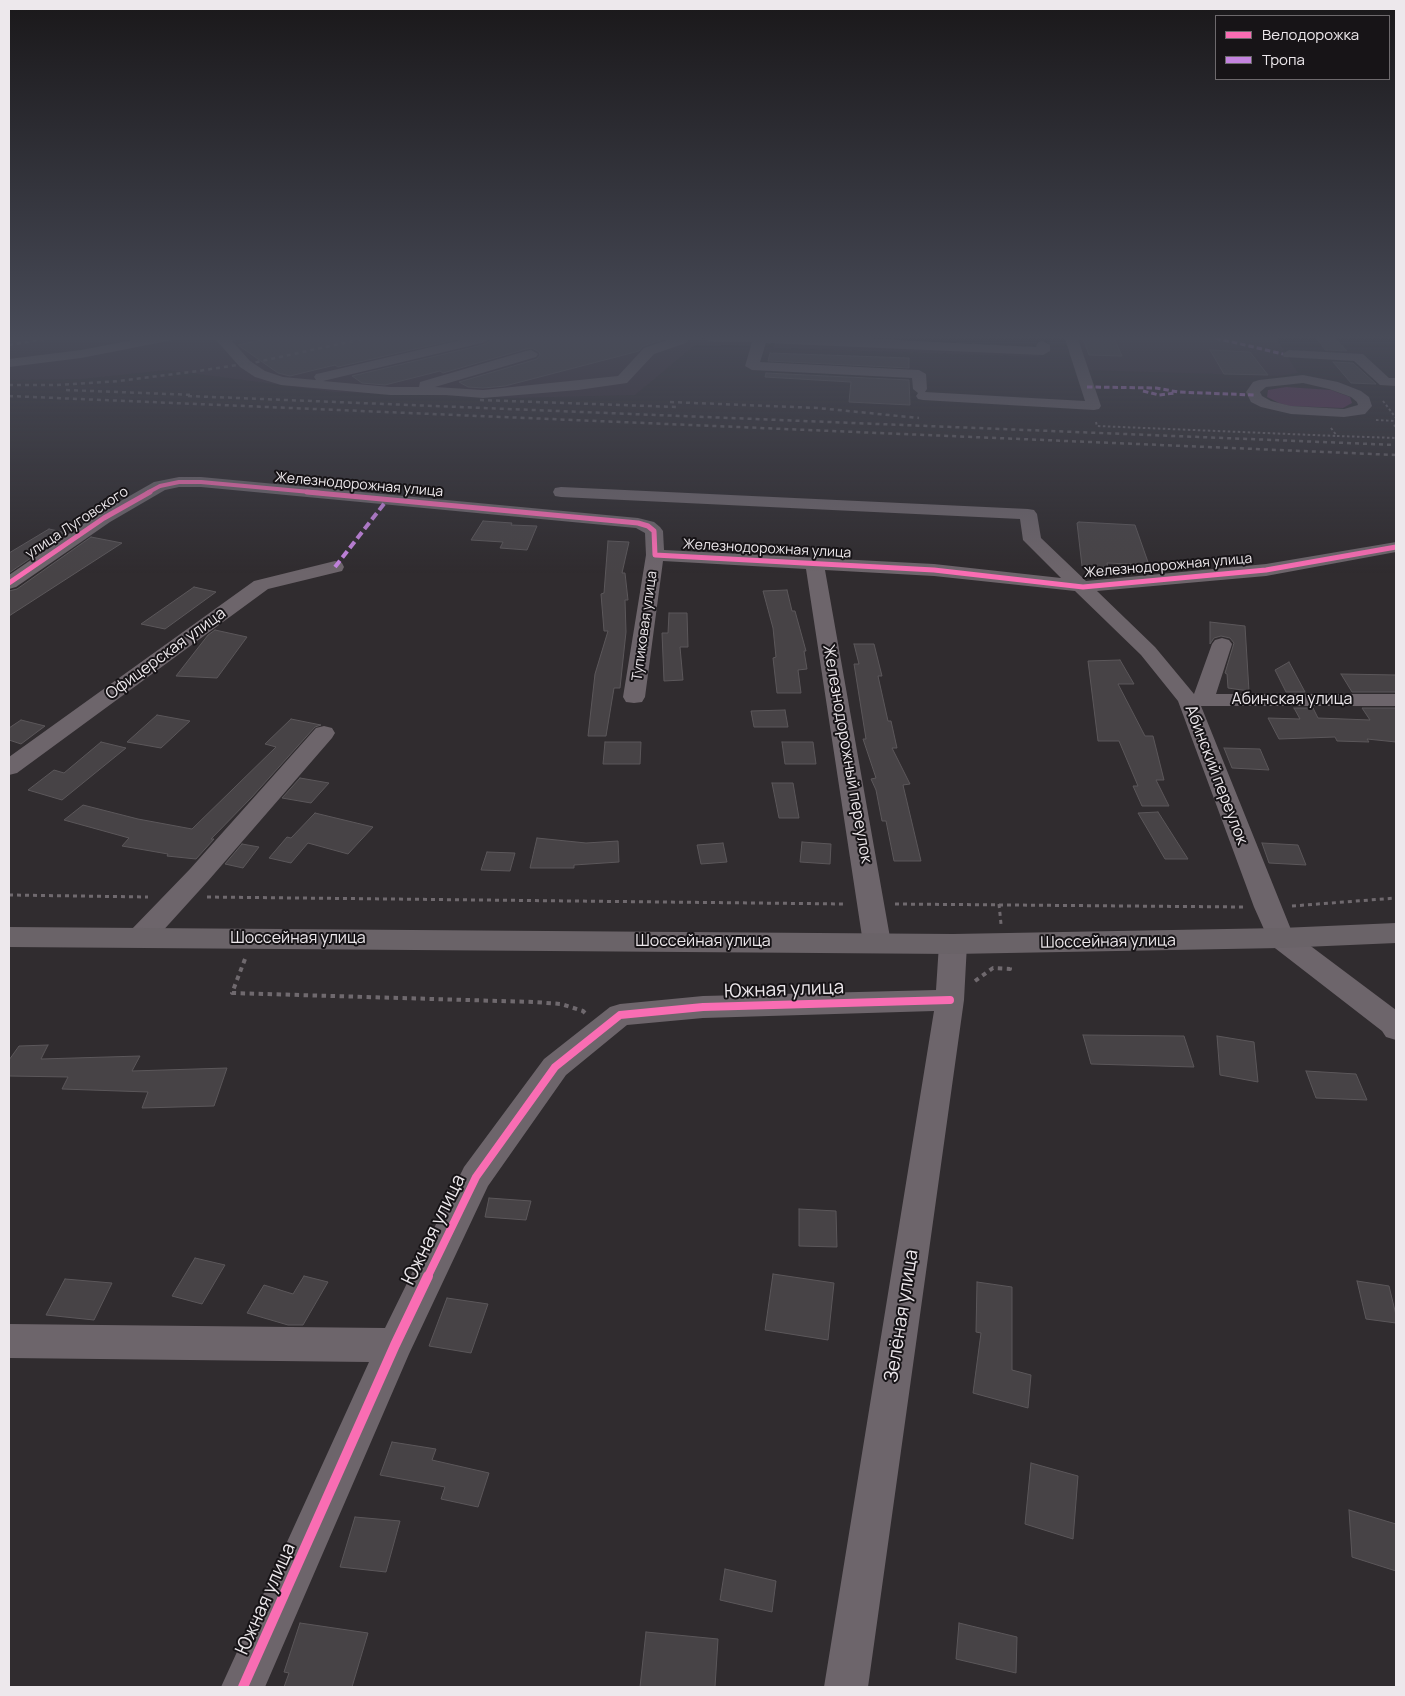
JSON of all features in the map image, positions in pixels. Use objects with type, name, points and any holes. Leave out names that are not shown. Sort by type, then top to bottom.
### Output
[{"type":"highway","name":"Шоссейная улица","points":[[9,937],[954,944],[1281,938],[1396,933]]},
{"type":"street","name":"Железнодорожная улица","points":[[160,486],[179,482],[201,482],[638,522],[654,531],[655,555],[934,570],[1083,587],[1266,570],[1396,547]]},
{"type":"street","name":"улица Луговского","points":[[9,583],[104,518],[160,486]]},
{"type":"street","name":"Абинский переулок","points":[[561,492],[1028,514],[1032,540],[1083,587],[1196,700],[1267,907],[1281,938]]},
{"type":"street","name":"Тупиковая улица","points":[[634,697],[655,555]]},
{"type":"street","name":"Железнодорожный переулок","points":[[815,565],[872,903],[877,943]]},
{"type":"street","name":"Офицерская улица","points":[[9,768],[261,586],[335,567]]},
{"type":"street","points":[[1196,700],[1222,644]]},
{"type":"street","name":"Абинская улица","points":[[1196,700],[1396,700]]},
{"type":"street","points":[[140,938],[324,733]]},
{"type":"street","points":[[1281,938],[1394,1024],[1396,1028]]},
{"type":"street","name":"Зелёная улица","points":[[846,1687],[950,1000],[954,944]]},
{"type":"street","name":"Южная улица","points":[[243,1687],[395,1345],[476,1177],[555,1067],[620,1015],[703,1007],[950,1000]]},
{"type":"street","points":[[9,1341],[395,1345]]},
{"type":"path","points":[[1096,422],[1097,426],[1396,438]]},
{"type":"path","points":[[1334,430],[1337,436]]},
{"type":"path","points":[[9,895],[1267,907],[1396,898]]},
{"type":"path","points":[[246,958],[232,993],[543,1002],[561,1004],[583,1011],[603,1029]]},
{"type":"building","points":[[483,521],[537,526],[527,550],[500,548],[503,542],[471,540]]},
{"type":"building","points":[[1077,523],[1135,525],[1149,565],[1107,563],[1108,568],[1082,566]]},
{"type":"building","points":[[49,529],[67,533],[9,573],[9,553]]},
{"type":"building","points":[[91,537],[122,543],[9,616],[9,591],[17,589]]},
{"type":"building","points":[[608,541],[629,542],[622,573],[625,573],[628,600],[625,600],[626,632],[620,688],[614,688],[606,736],[588,736],[595,674],[608,631],[604,631],[601,594],[604,593]]},
{"type":"building","points":[[194,587],[216,592],[165,629],[141,624]]},
{"type":"building","points":[[787,590],[806,651],[804,651],[807,669],[798,670],[801,693],[777,693],[773,658],[776,657],[773,628],[763,591]]},
{"type":"building","points":[[669,613],[687,613],[688,647],[680,647],[683,680],[664,681],[662,633],[668,633]]},
{"type":"building","points":[[1210,622],[1245,626],[1249,691],[1228,688],[1227,674],[1225,673],[1234,643],[1230,638],[1221,636],[1214,638],[1210,644]]},
{"type":"building","points":[[215,630],[247,637],[217,678],[176,676],[208,635]]},
{"type":"building","points":[[854,644],[874,644],[882,676],[878,676],[888,721],[891,721],[897,748],[892,748],[910,784],[903,785],[921,861],[894,861],[886,821],[882,821],[876,790],[871,779],[876,778],[863,739],[866,739],[854,664],[859,664]]},
{"type":"building","points":[[1120,660],[1134,684],[1118,684],[1145,736],[1153,736],[1164,780],[1156,780],[1169,806],[1142,806],[1133,786],[1138,786],[1119,741],[1098,741],[1088,661]]},
{"type":"building","points":[[1289,662],[1305,692],[1286,692],[1275,670]]},
{"type":"building","points":[[1341,674],[1396,675],[1396,692],[1352,692]]},
{"type":"building","points":[[1294,708],[1313,708],[1318,718],[1370,720],[1362,708],[1396,708],[1396,742],[1367,739],[1369,742],[1337,741],[1335,737],[1279,739],[1268,718],[1300,719]]},
{"type":"building","points":[[785,710],[788,727],[754,727],[751,711]]},
{"type":"building","points":[[157,715],[190,721],[161,748],[127,742]]},
{"type":"building","points":[[291,719],[321,725],[315,727],[211,839],[214,839],[196,859],[167,856],[168,854],[122,846],[129,838],[64,820],[83,805],[138,819],[192,829],[276,747],[265,744]]},
{"type":"building","points":[[21,720],[45,726],[21,744],[9,740],[9,728]]},
{"type":"building","points":[[101,742],[126,748],[62,800],[28,790],[54,770],[64,773]]},
{"type":"building","points":[[605,742],[641,742],[640,764],[603,764]]},
{"type":"building","points":[[782,742],[813,742],[816,764],[785,764]]},
{"type":"building","points":[[1224,748],[1260,749],[1269,770],[1232,768]]},
{"type":"building","points":[[300,778],[329,783],[311,803],[282,798]]},
{"type":"building","points":[[772,783],[793,783],[799,818],[779,818]]},
{"type":"building","points":[[1158,812],[1188,859],[1165,859],[1138,813]]},
{"type":"building","points":[[315,813],[373,827],[348,854],[308,843],[291,863],[269,858],[287,837],[291,838]]},
{"type":"building","points":[[537,838],[586,843],[618,841],[619,862],[574,865],[574,868],[530,868]]},
{"type":"building","points":[[802,842],[831,844],[830,864],[800,862]]},
{"type":"building","points":[[723,843],[727,862],[701,864],[697,845]]},
{"type":"building","points":[[1262,843],[1298,845],[1306,865],[1269,863]]},
{"type":"building","points":[[242,844],[259,847],[243,868],[225,864]]},
{"type":"building","points":[[487,852],[515,853],[510,871],[481,870]]},
{"type":"building","points":[[1083,1035],[1184,1036],[1194,1067],[1091,1064]]},
{"type":"building","points":[[1217,1036],[1254,1042],[1258,1082],[1220,1075]]},
{"type":"building","points":[[48,1045],[41,1059],[140,1056],[132,1071],[227,1068],[214,1106],[142,1108],[148,1092],[62,1089],[68,1077],[9,1076],[9,1060],[19,1046]]},
{"type":"building","points":[[1306,1071],[1356,1074],[1367,1100],[1316,1098]]},
{"type":"building","points":[[489,1198],[531,1201],[526,1220],[485,1217]]},
{"type":"building","points":[[799,1209],[836,1211],[837,1247],[799,1246]]},
{"type":"building","points":[[195,1258],[225,1265],[202,1304],[172,1296]]},
{"type":"building","points":[[773,1274],[834,1283],[828,1340],[765,1330]]},
{"type":"building","points":[[304,1276],[328,1282],[303,1325],[288,1325],[247,1313],[264,1285],[293,1294]]},
{"type":"building","points":[[65,1279],[112,1283],[94,1320],[46,1315]]},
{"type":"building","points":[[1357,1281],[1389,1286],[1396,1323],[1366,1319]]},
{"type":"building","points":[[977,1282],[1012,1287],[1012,1370],[1031,1375],[1028,1408],[973,1393],[981,1333],[976,1332]]},
{"type":"building","points":[[447,1298],[488,1304],[471,1353],[429,1346]]},
{"type":"building","points":[[392,1442],[436,1449],[432,1460],[489,1473],[478,1507],[441,1499],[445,1487],[380,1475]]},
{"type":"building","points":[[1031,1463],[1078,1476],[1073,1539],[1025,1524]]},
{"type":"building","points":[[1349,1510],[1396,1524],[1396,1571],[1352,1557]]},
{"type":"building","points":[[355,1517],[400,1521],[386,1572],[340,1567]]},
{"type":"building","points":[[725,1569],[776,1581],[772,1612],[720,1600]]},
{"type":"building","points":[[300,1623],[368,1633],[352,1687],[284,1687],[289,1673],[284,1672]]},
{"type":"building","points":[[959,1623],[1017,1637],[1016,1673],[956,1659]]},
{"type":"building","points":[[646,1632],[718,1639],[715,1687],[640,1687]]},
{"type":"railway","points":[[459,415],[1396,455]]},
{"type":"railway","points":[[660,415],[1396,445]]},
{"type":"railway","points":[[890,415],[919,418]]},
{"type":"marked path","points":[[335,567],[387,500]]},
{"type":"cycle path","points":[[9,583],[104,518],[160,486],[179,482],[201,482],[638,523],[648,526],[654,531],[655,555],[934,570],[1083,587],[1266,570],[1396,547]]},
{"type":"cycle path","points":[[243,1687],[395,1345],[476,1177],[555,1067],[620,1015],[703,1007],[950,1000]]}]
